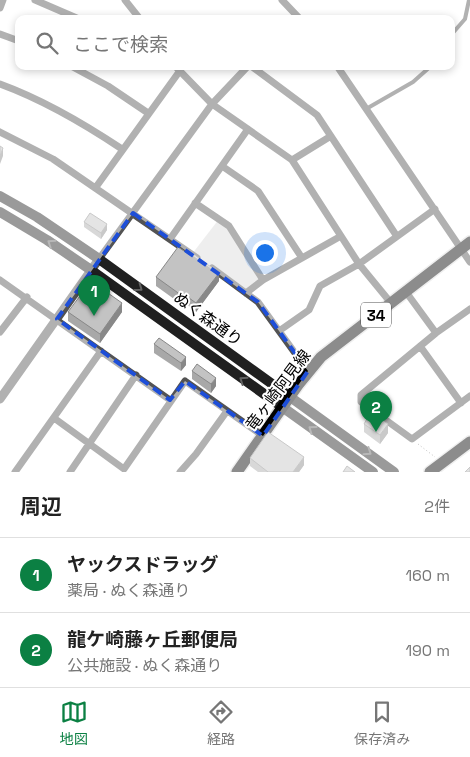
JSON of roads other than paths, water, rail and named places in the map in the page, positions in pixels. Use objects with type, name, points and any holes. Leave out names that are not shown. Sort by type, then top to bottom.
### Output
[{"type":"main road","name":"ぬく森通り","points":[[0,196],[37,217],[99,259],[394,472]]},
{"type":"main road","name":"ぬく森通り","points":[[0,212],[47,240],[91,270],[373,472]]},
{"type":"main road","name":"竜ヶ崎阿見線","points":[[241,470],[308,371],[334,346],[466,245]]},
{"type":"main road","points":[[430,472],[470,442]]},
{"type":"street","points":[[0,8],[3,0]]},
{"type":"street","points":[[35,0],[69,15]]},
{"type":"street","points":[[125,0],[137,15]]},
{"type":"street","points":[[282,0],[293,15]]},
{"type":"street","points":[[0,34],[15,40]]},
{"type":"street","points":[[78,70],[108,86],[148,113]]},
{"type":"street","points":[[96,187],[176,70]]},
{"type":"street","points":[[178,70],[212,104],[292,160],[359,264],[391,303]]},
{"type":"street","points":[[0,399],[212,104],[246,70]]},
{"type":"street","points":[[255,70],[317,115],[396,235]]},
{"type":"street","points":[[340,70],[435,209],[466,245],[470,262]]},
{"type":"street","points":[[0,84],[21,92],[82,123],[122,149]]},
{"type":"street","points":[[170,238],[248,129]]},
{"type":"street","points":[[0,132],[53,159],[96,187],[258,302],[308,371]]},
{"type":"street","points":[[292,160],[331,136]]},
{"type":"street","points":[[222,166],[258,191],[302,258]]},
{"type":"street","points":[[195,203],[229,226],[263,280]]},
{"type":"street","points":[[279,331],[309,310],[320,286],[359,264],[396,235],[435,209]]},
{"type":"street","points":[[246,293],[263,280],[341,236]]},
{"type":"street","points":[[0,280],[170,400]]},
{"type":"street","points":[[406,292],[436,333]]},
{"type":"street","points":[[0,332],[27,298]]},
{"type":"street","points":[[470,310],[436,333],[361,395],[361,402],[412,439],[470,396]]},
{"type":"street","points":[[420,346],[461,403]]},
{"type":"street","points":[[16,472],[101,351]]},
{"type":"street","points":[[70,472],[136,375]]},
{"type":"street","points":[[54,418],[125,471],[170,400],[185,381],[263,436]]},
{"type":"street","points":[[180,472],[196,454],[227,411]]},
{"type":"lane","points":[[455,31],[466,19],[469,0]]},
{"type":"lane","points":[[366,109],[413,82],[426,70]]},
{"type":"place","name":"ヤックスドラッグ","points":[[94,316]]},
{"type":"place","name":"龍ケ崎藤ヶ丘郵便局","points":[[376,432]]}]
